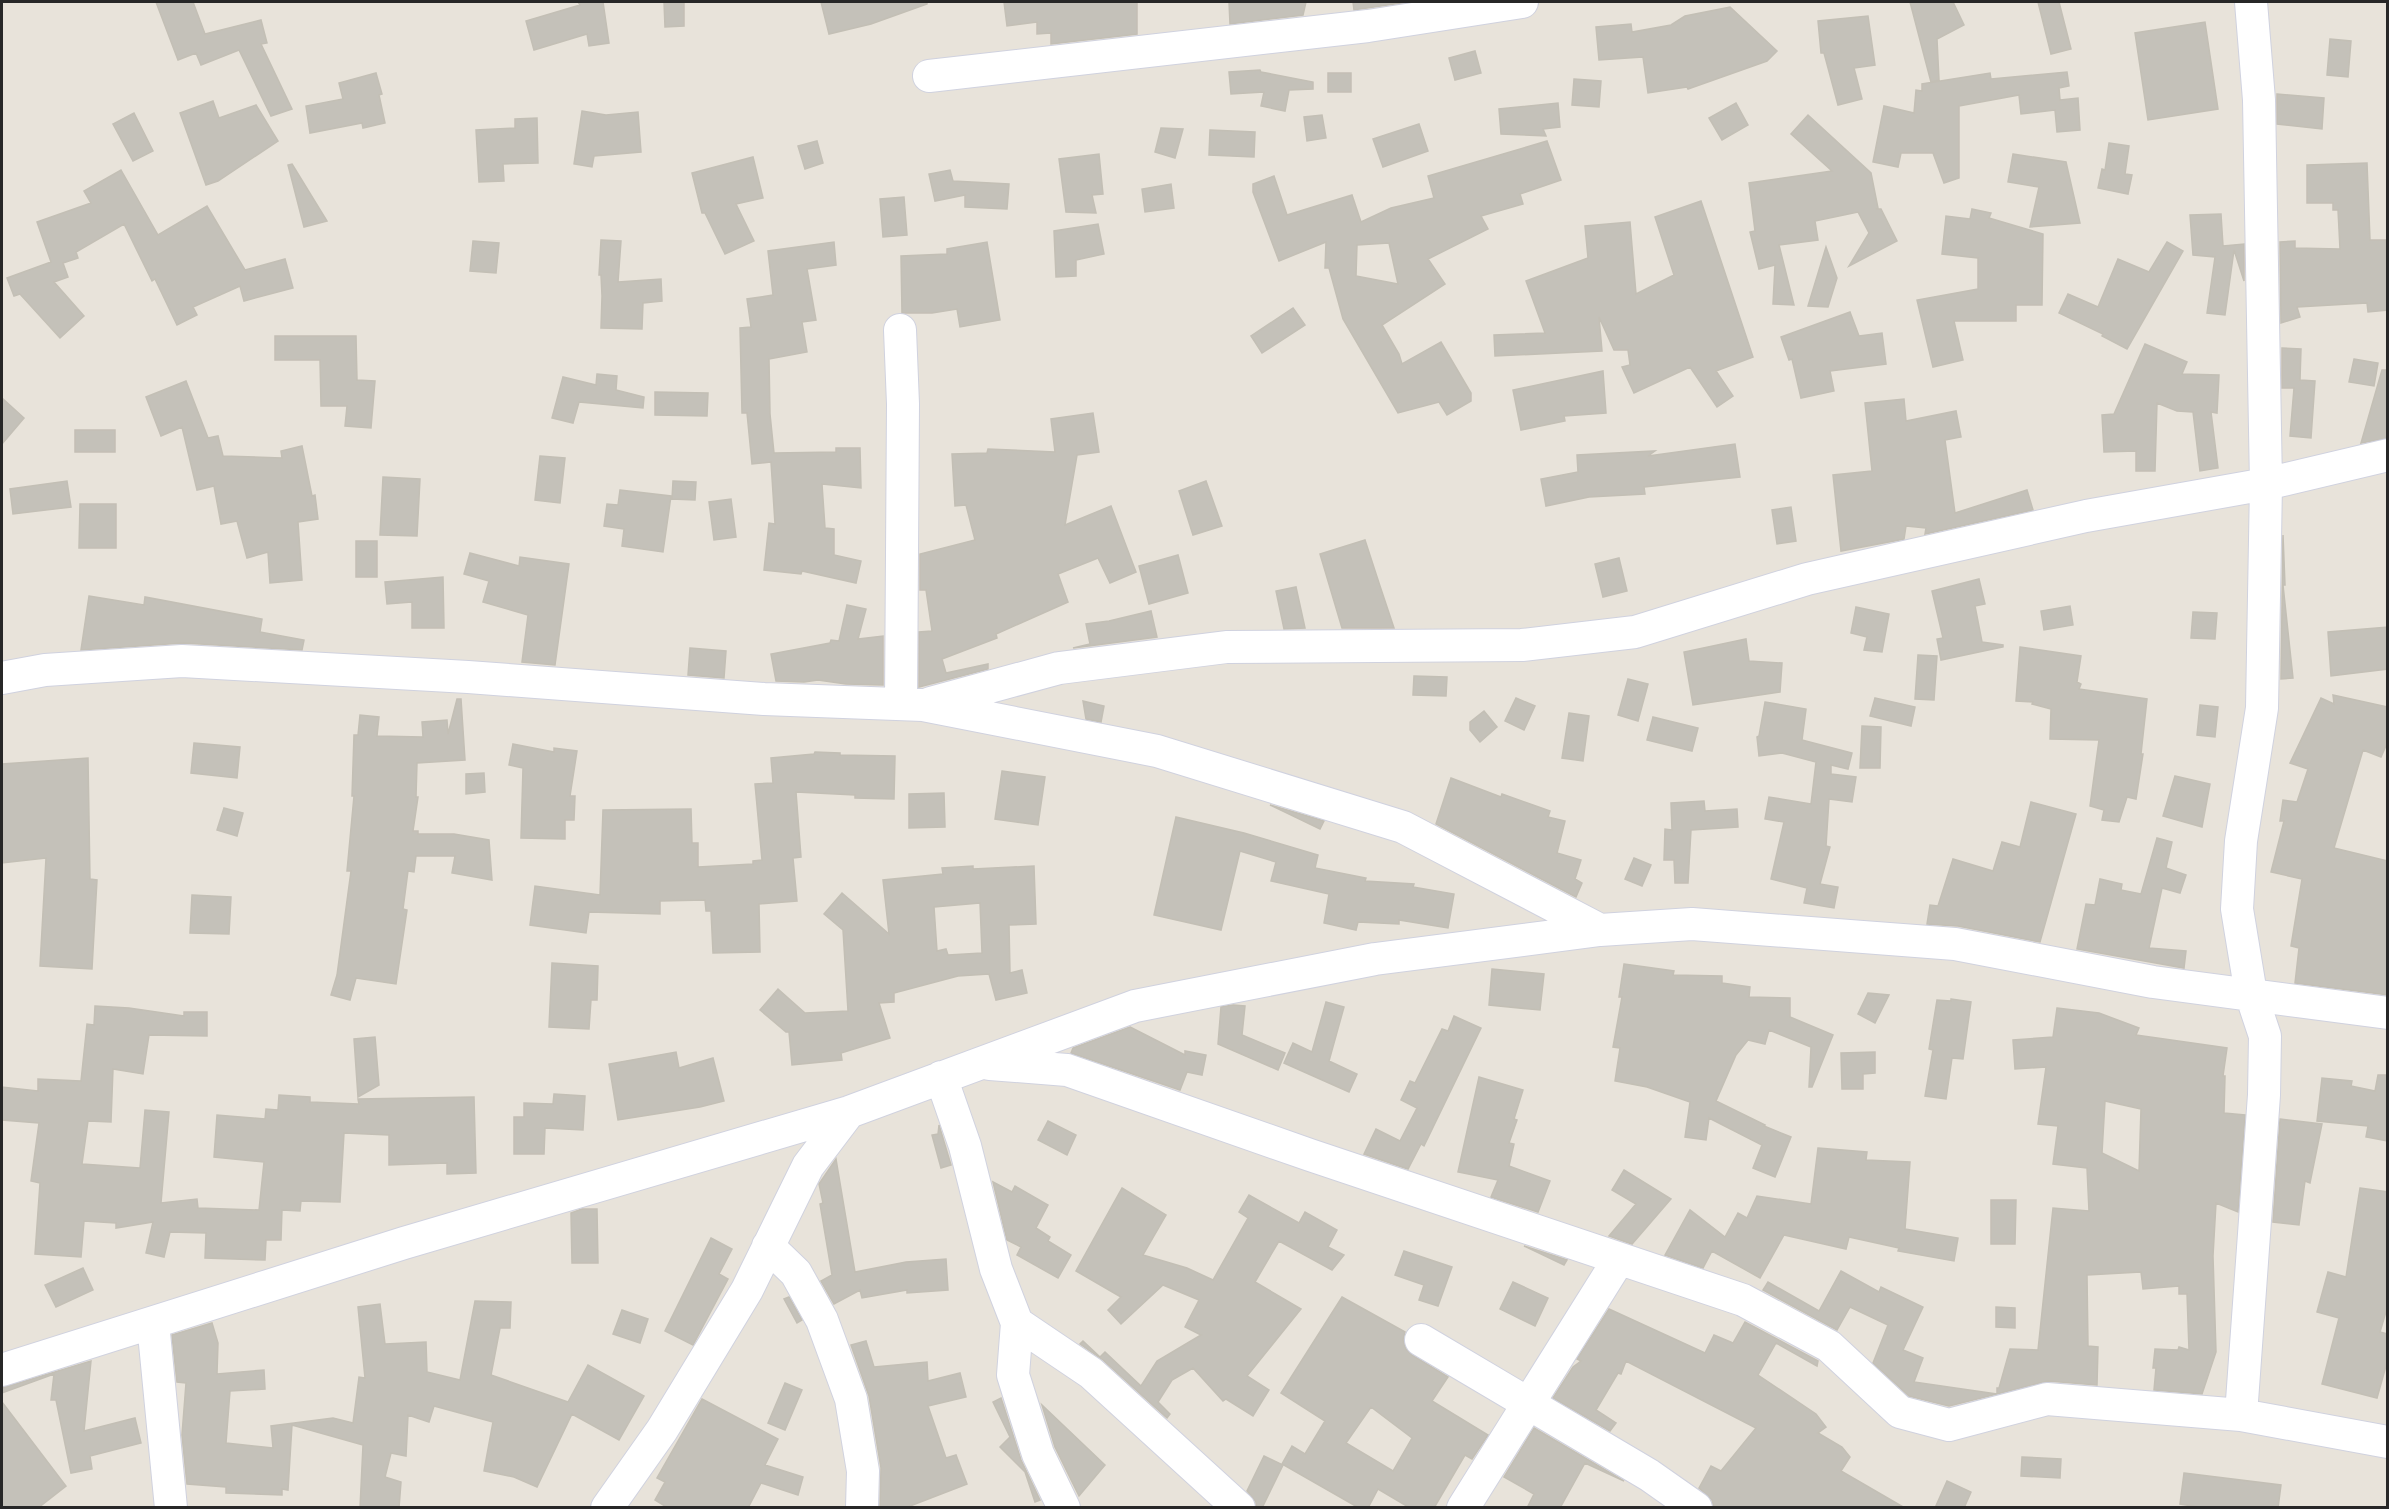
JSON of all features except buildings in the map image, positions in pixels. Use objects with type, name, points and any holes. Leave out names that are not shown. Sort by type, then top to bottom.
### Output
[{"type":"street","points":[[929,76],[1366,14],[1521,2]]},
{"type":"street","points":[[2241,1414],[2264,1095],[2265,1036],[2251,994],[2237,909],[2241,841],[2262,708],[2266,484],[2259,100],[2251,2]]},
{"type":"street","points":[[900,330],[912,705]]},
{"type":"street","points":[[912,705],[1059,668],[1226,647],[1522,645],[1635,632],[1807,579],[2086,516],[2266,484],[2388,455]]},
{"type":"street","points":[[2,678],[45,670],[182,661],[468,677],[764,699],[912,705],[1157,751],[1403,827],[1600,930]]},
{"type":"street","points":[[2,1370],[404,1244],[849,1112],[1136,1006],[1375,959],[1600,930],[1692,924],[1955,944],[2153,982],[2388,1013]]},
{"type":"street","points":[[978,1063],[1067,1070],[1310,1155],[1743,1300],[1829,1346],[1900,1412],[1949,1425],[2047,1399],[2241,1414],[2388,1442]]},
{"type":"street","points":[[941,1077],[965,1146],[996,1269],[1017,1323],[1013,1375],[1038,1454],[1064,1508]]},
{"type":"street","points":[[607,1508],[668,1420],[747,1290],[808,1166],[849,1112]]},
{"type":"street","points":[[768,1246],[796,1273],[822,1320],[851,1399],[863,1471],[862,1508]]},
{"type":"street","points":[[1464,1508],[1619,1259]]},
{"type":"street","points":[[153,1323],[171,1508]]},
{"type":"street","points":[[1017,1323],[1091,1373],[1239,1508]]},
{"type":"street","points":[[1421,1340],[1649,1475],[1696,1508]]}]
